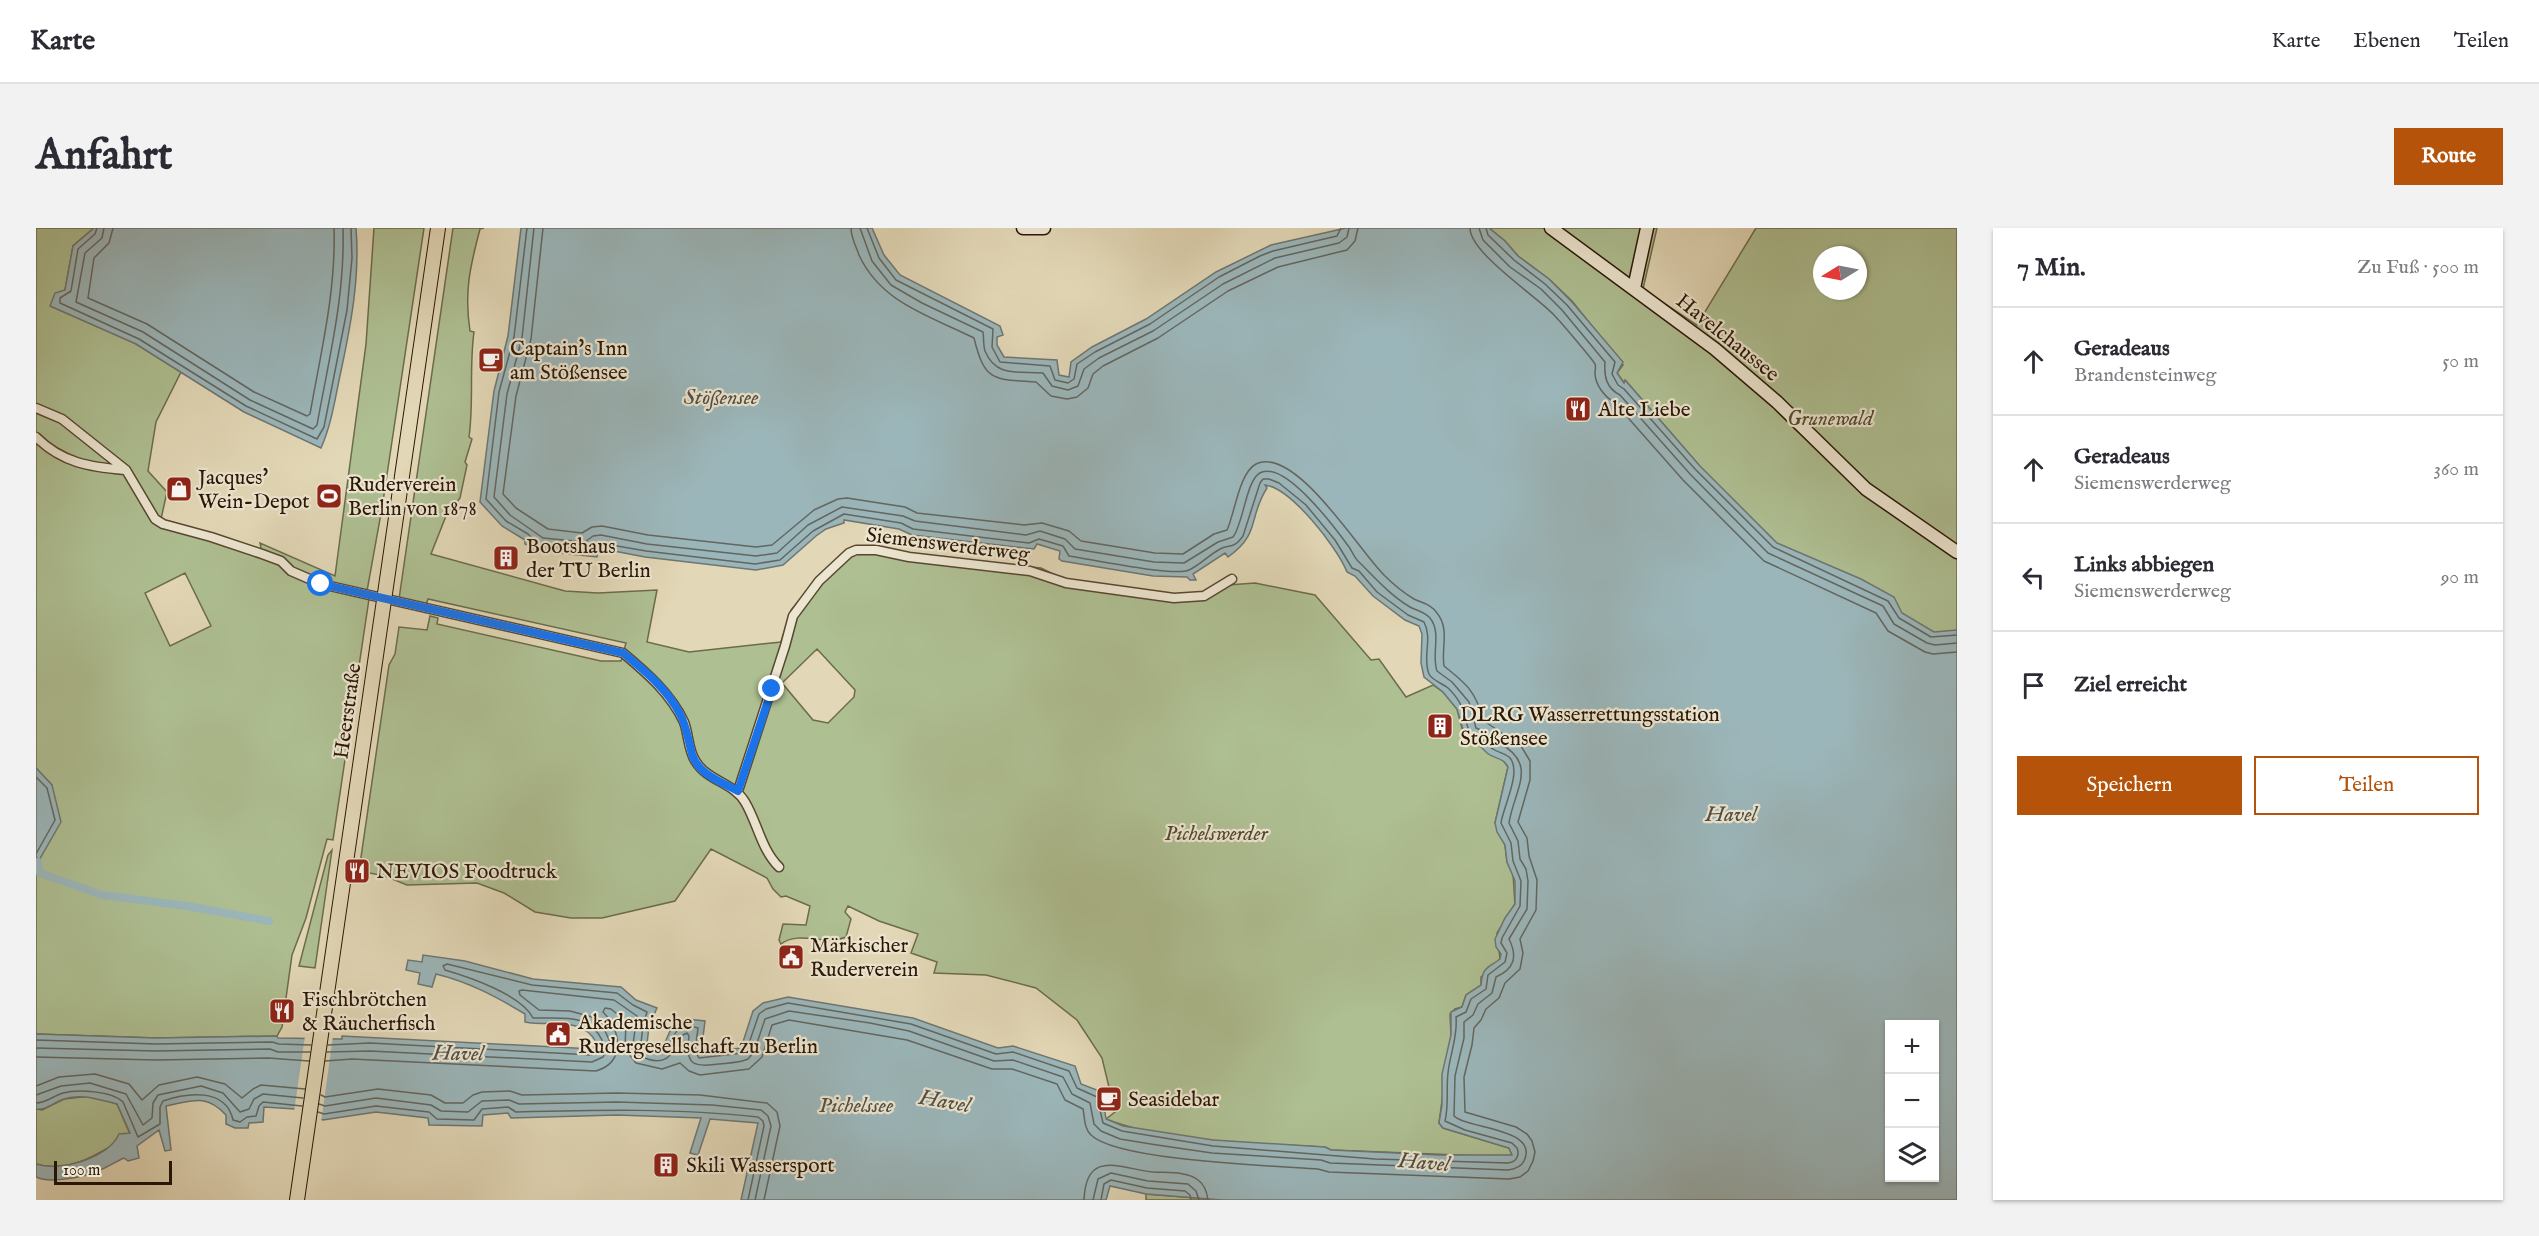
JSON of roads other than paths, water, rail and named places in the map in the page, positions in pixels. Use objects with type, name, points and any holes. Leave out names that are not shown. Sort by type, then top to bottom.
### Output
[{"type":"main road","name":"Heerstraße","points":[[297,1200],[438,228]]},
{"type":"street","points":[[1023,228],[1044,228]]},
{"type":"street","name":"Havelchaussee","points":[[1551,228],[1719,352],[1777,402],[1866,489],[1957,552]]},
{"type":"street","points":[[1634,288],[1647,228]]},
{"type":"street","points":[[36,408],[62,419],[126,470],[155,519],[163,524],[262,554],[280,561],[291,572],[306,579],[623,653],[649,674],[669,697],[684,723],[695,762],[711,776],[738,791],[750,811],[765,849],[779,867]]},
{"type":"street","points":[[36,437],[51,450],[91,468],[126,470]]},
{"type":"street","name":"Siemenswerderweg","points":[[738,791],[793,616],[819,581],[849,553],[856,550],[876,550],[909,557],[1030,571],[1066,583],[1174,598],[1204,596],[1232,579]]},
{"type":"water","points":[[94,228],[356,228],[356,282],[351,318],[333,410],[321,448],[244,412],[136,344],[50,306],[55,293],[65,290],[73,246]]},
{"type":"water","points":[[521,228],[872,228],[884,255],[900,275],[1000,326],[1003,335],[997,337],[997,345],[1004,357],[1057,360],[1059,375],[1069,377],[1071,362],[1092,347],[1146,319],[1216,272],[1271,245],[1346,228],[1489,228],[1518,256],[1549,279],[1572,302],[1623,362],[1617,373],[1624,383],[1625,380],[1699,465],[1777,543],[1861,579],[1894,597],[1902,613],[1934,632],[1957,630],[1957,1200],[1222,1200],[1146,1194],[1110,1186],[1106,1200],[741,1200],[758,1123],[710,1119],[698,1155],[690,1153],[701,1118],[617,1115],[511,1118],[508,1113],[483,1115],[482,1126],[429,1125],[428,1118],[376,1112],[323,1120],[295,1109],[264,1107],[263,1122],[249,1123],[248,1128],[235,1128],[226,1124],[226,1115],[219,1108],[198,1100],[166,1106],[171,1150],[165,1151],[159,1130],[137,1146],[139,1158],[128,1161],[124,1158],[98,1171],[75,1177],[49,1180],[36,1177],[36,1164],[58,1166],[83,1161],[105,1150],[119,1134],[130,1133],[117,1104],[91,1098],[71,1097],[43,1109],[36,1109],[36,1034],[156,1038],[277,1036],[278,1038],[342,1039],[342,1036],[593,1049],[596,1042],[583,1029],[565,1024],[525,1022],[525,1014],[460,981],[436,974],[432,987],[418,984],[420,973],[406,970],[408,960],[422,962],[423,955],[465,961],[533,979],[621,987],[636,1000],[657,1008],[649,1026],[647,1044],[663,1047],[674,1022],[687,1019],[705,1021],[701,1053],[741,1048],[753,1011],[763,1003],[788,997],[913,1018],[998,1048],[1013,1046],[1075,1066],[1081,1084],[1102,1092],[1106,1119],[1123,1126],[1213,1140],[1325,1147],[1331,1150],[1440,1155],[1512,1155],[1509,1148],[1443,1128],[1439,1123],[1442,1105],[1442,1074],[1451,1035],[1451,1012],[1462,1007],[1466,995],[1481,985],[1486,969],[1500,959],[1501,954],[1496,947],[1495,939],[1515,904],[1515,881],[1507,862],[1505,845],[1497,832],[1495,823],[1508,767],[1504,761],[1490,755],[1478,744],[1466,739],[1457,709],[1443,692],[1424,677],[1421,663],[1422,634],[1419,626],[1405,620],[1373,596],[1355,576],[1347,572],[1324,534],[1287,496],[1265,485],[1267,488],[1245,541],[1228,557],[1225,553],[1193,574],[1196,580],[1190,580],[1187,577],[1153,576],[1062,561],[1059,559],[1060,551],[1037,544],[1034,549],[912,535],[899,529],[844,520],[844,523],[826,529],[816,536],[783,565],[756,570],[645,557],[598,548],[597,557],[532,550],[533,547],[525,544],[525,540],[502,526],[480,502],[494,391],[508,336]]},
{"type":"water","points":[[36,768],[52,785],[61,822],[38,862],[36,855]]},
{"type":"waterway","points":[[38,862],[40,873],[102,895],[187,906],[269,921]]},
{"type":"place","name":"Captain's Inn am Stößensee","points":[[491,360]]},
{"type":"place","name":"Alte Liebe","points":[[1578,409]]},
{"type":"place","name":"Jacques' Wein-Depot","points":[[179,489]]},
{"type":"place","name":"Ruderverein Berlin von 1878","points":[[329,496]]},
{"type":"place","name":"Bootshaus der TU Berlin","points":[[506,558]]},
{"type":"place","name":"DLRG Wasserrettungsstation Stößensee","points":[[1440,726]]},
{"type":"place","name":"NEVIOS Foodtruck","points":[[357,871]]},
{"type":"place","name":"Märkischer Ruderverein","points":[[791,957]]},
{"type":"place","name":"Fischbrötchen & Räucherfisch","points":[[282,1011]]},
{"type":"place","name":"Akademische Rudergesellschaft zu Berlin","points":[[558,1034]]},
{"type":"place","name":"Seasidebar","points":[[1109,1099]]},
{"type":"place","name":"Skili Wassersport","points":[[666,1165]]},
{"type":"water label","name":"Stößensee","points":[[721,396]]},
{"type":"water label","name":"Havel","points":[[1731,813]]},
{"type":"water label","name":"Havel","points":[[458,1052]]},
{"type":"water label","name":"Havel","points":[[945,1100]]},
{"type":"water label","name":"Pichelssee","points":[[856,1104]]},
{"type":"water label","name":"Havel","points":[[1424,1161]]},
{"type":"park label","name":"Grunewald","points":[[1830,418]]},
{"type":"park label","name":"Pichelswerder","points":[[1216,833]]}]
